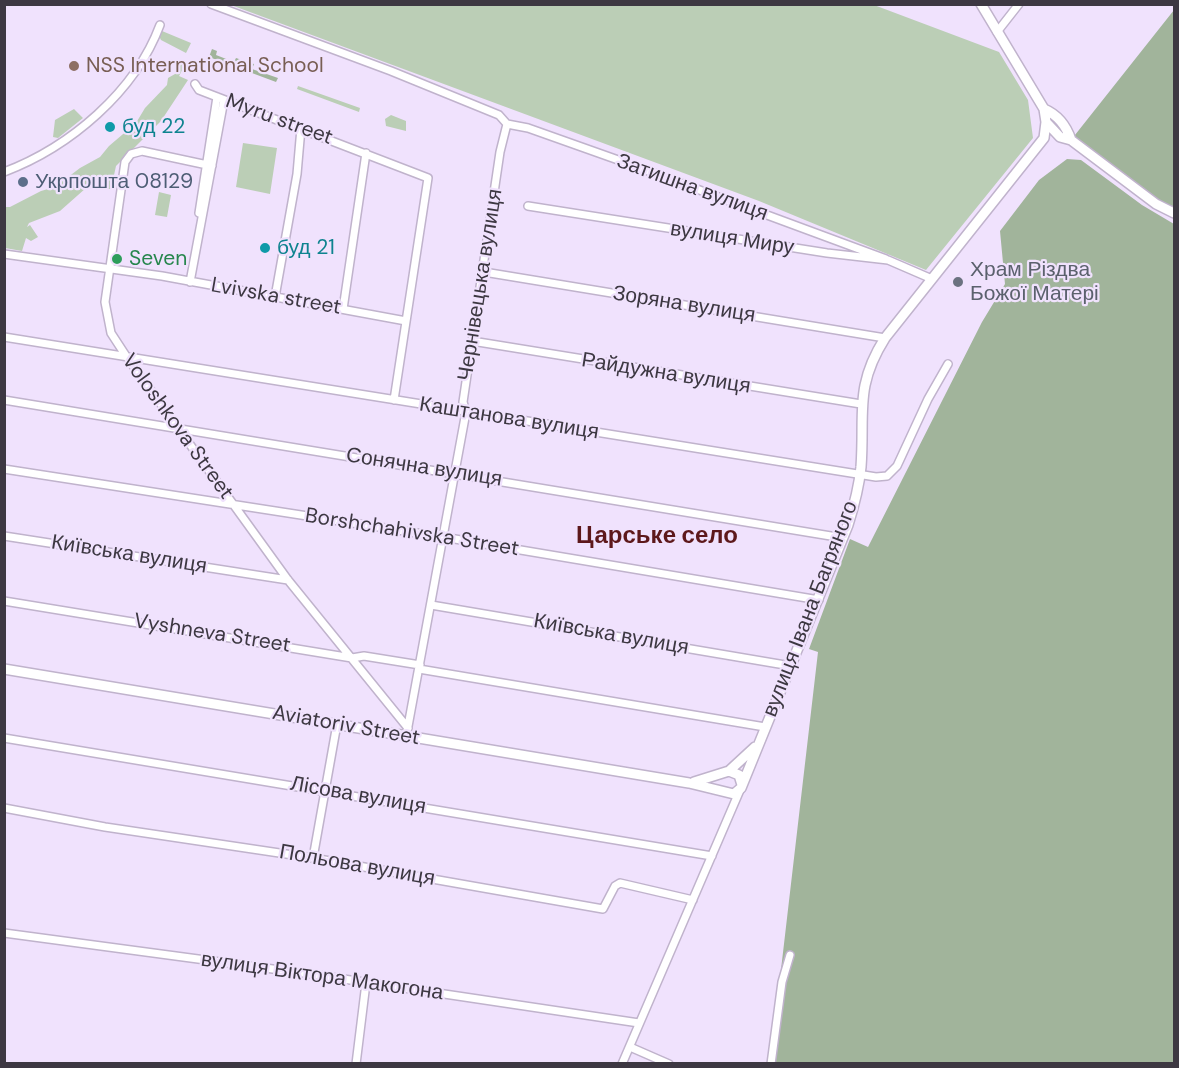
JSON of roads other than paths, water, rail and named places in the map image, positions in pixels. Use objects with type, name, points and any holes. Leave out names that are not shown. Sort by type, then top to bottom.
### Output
[{"type":"main road","points":[[981,4],[1044,109],[1046,122],[1059,137],[1071,140],[1147,197],[1174,213]]},
{"type":"main road","points":[[1044,109],[1054,113],[1068,129],[1071,140]]},
{"type":"main road","points":[[1054,113],[1049,114],[1044,138],[1064,137],[1068,129]]},
{"type":"main road","name":"вулиця Івана Багряного","points":[[741,786],[819,600],[853,508],[859,476],[861,404],[871,364],[885,338],[1044,138]]},
{"type":"main road","name":"Aviatoriv Street","points":[[4,669],[338,724],[407,732],[688,783],[723,793]]},
{"type":"main road","name":"вулиця Івана Багряного","points":[[727,772],[758,743]]},
{"type":"main road","points":[[727,772],[739,775],[741,786],[734,794],[723,793],[718,782],[727,772]]},
{"type":"main road","name":"Aviatoriv Street","points":[[688,783],[727,772]]},
{"type":"street","points":[[211,4],[391,71],[499,115],[507,124]]},
{"type":"street","points":[[997,32],[1019,4]]},
{"type":"street","points":[[4,172],[51,149],[88,123],[117,93],[139,64],[160,25]]},
{"type":"street","name":"Myru street","points":[[195,84],[199,90],[428,178],[406,321]]},
{"type":"street","points":[[190,282],[202,218],[198,213],[220,98]]},
{"type":"street","name":"Затишна вулиця","points":[[507,124],[528,128],[888,260]]},
{"type":"street","name":"Чернівецька вулиця","points":[[407,732],[466,412],[463,402],[500,152],[507,124]]},
{"type":"street","points":[[275,297],[297,174],[301,128]]},
{"type":"street","name":"Voloshkova Street","points":[[209,165],[142,151],[132,154],[125,162],[105,302],[107,323],[126,356],[232,504],[288,580],[352,657],[407,732]]},
{"type":"street","points":[[343,309],[366,153]]},
{"type":"street","name":"вулиця Миру","points":[[528,206],[827,254],[888,260],[932,279]]},
{"type":"street","name":"Lvivska street","points":[[4,254],[110,268],[406,321]]},
{"type":"street","name":"Зоряна вулиця","points":[[484,272],[885,338]]},
{"type":"street","points":[[394,400],[406,321]]},
{"type":"street","name":"Каштанова вулиця","points":[[4,337],[876,477],[893,472],[941,373],[948,364]]},
{"type":"street","name":"Райдужна вулиця","points":[[472,341],[861,404]]},
{"type":"street","name":"Сонячна вулиця","points":[[4,400],[843,538]]},
{"type":"street","name":"Borshchahivska Street","points":[[4,469],[443,537],[819,600]]},
{"type":"street","name":"Київська вулиця","points":[[4,536],[288,580]]},
{"type":"street","name":"Vyshneva Street","points":[[4,601],[352,657],[364,657],[765,727]]},
{"type":"street","name":"Київська вулиця","points":[[431,605],[791,666]]},
{"type":"street","points":[[313,858],[338,724]]},
{"type":"street","name":"Лісова вулиця","points":[[4,738],[712,856]]},
{"type":"street","name":"вулиця Івана Багряного","points":[[622,1064],[741,786]]},
{"type":"street","points":[[723,793],[728,800],[729,817]]},
{"type":"street","name":"Польова вулиця","points":[[4,808],[105,827],[313,858],[603,909],[615,886],[620,883],[693,900]]},
{"type":"street","name":"вулиця Віктора Макогона","points":[[4,933],[639,1023]]},
{"type":"street","points":[[771,1064],[782,984],[790,955]]},
{"type":"street","points":[[356,1064],[366,983]]},
{"type":"street","points":[[630,1047],[669,1064]]},
{"type":"place","name":"NSS International School","points":[[74,66]]},
{"type":"place","name":"буд 22","points":[[110,127]]},
{"type":"place","name":"Укрпошта 08129","points":[[23,182]]},
{"type":"place","name":"буд 21","points":[[265,248]]},
{"type":"place","name":"Seven","points":[[117,259]]},
{"type":"place","name":"Храм Різдва Божої Матері","points":[[958,282]]},
{"type":"district","name":"Царське село","points":[[657,537]]}]
